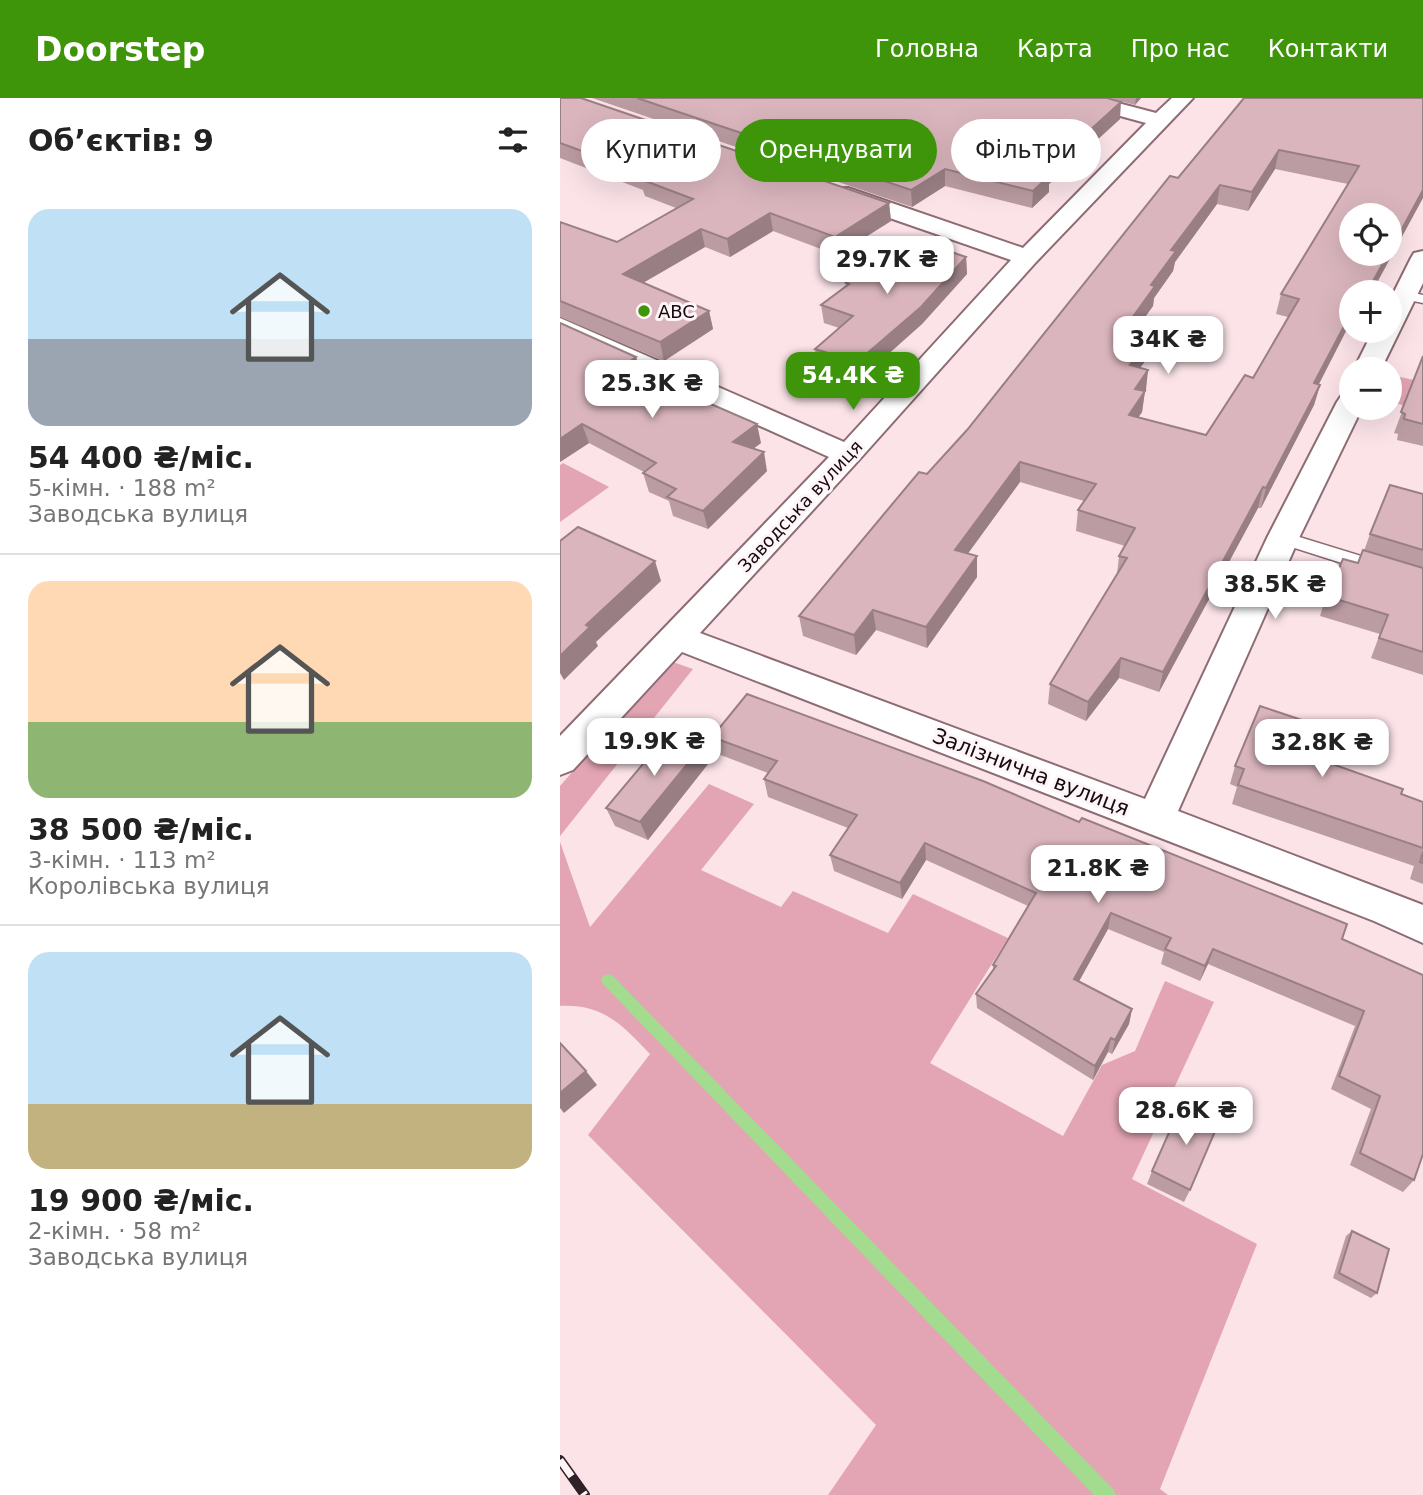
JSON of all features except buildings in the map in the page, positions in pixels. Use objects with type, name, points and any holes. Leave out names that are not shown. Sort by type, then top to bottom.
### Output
[{"type":"street","points":[[1076,98],[1161,121]]},
{"type":"street","name":"Заводська вулиця","points":[[560,761],[848,455],[1027,257],[1183,98]]},
{"type":"street","points":[[816,184],[1027,257]]},
{"type":"street","points":[[1402,310],[1414,297],[1423,258]]},
{"type":"street","points":[[560,326],[848,455]]},
{"type":"street","points":[[1155,819],[1283,538],[1342,420]]},
{"type":"street","name":"Залізнична вулиця","points":[[677,637],[1389,908],[1423,925]]},
{"type":"lane","points":[[1283,538],[1423,582]]},
{"type":"shaded area","points":[[1402,377],[1423,382],[1423,410],[1402,405]]},
{"type":"shaded area","points":[[563,463],[609,487],[560,522],[560,465]]},
{"type":"shaded area","points":[[670,661],[693,669],[560,836],[560,786]]},
{"type":"shaded area","points":[[709,784],[754,804],[701,870],[781,907],[793,891],[888,933],[913,894],[1008,938],[930,1063],[1063,1136],[1102,1065],[1135,1051],[1165,981],[1214,1002],[1132,1179],[1257,1244],[1160,1489],[1168,1495],[828,1495],[876,1425],[588,1135],[650,1054],[611,1018],[589,1009],[560,1006],[560,842],[590,927]]},
{"type":"waterway","points":[[608,980],[1107,1495]]},
{"type":"railway","points":[[560,1460],[585,1495]]},
{"type":"place","name":"ABC","points":[[644,311]]}]
